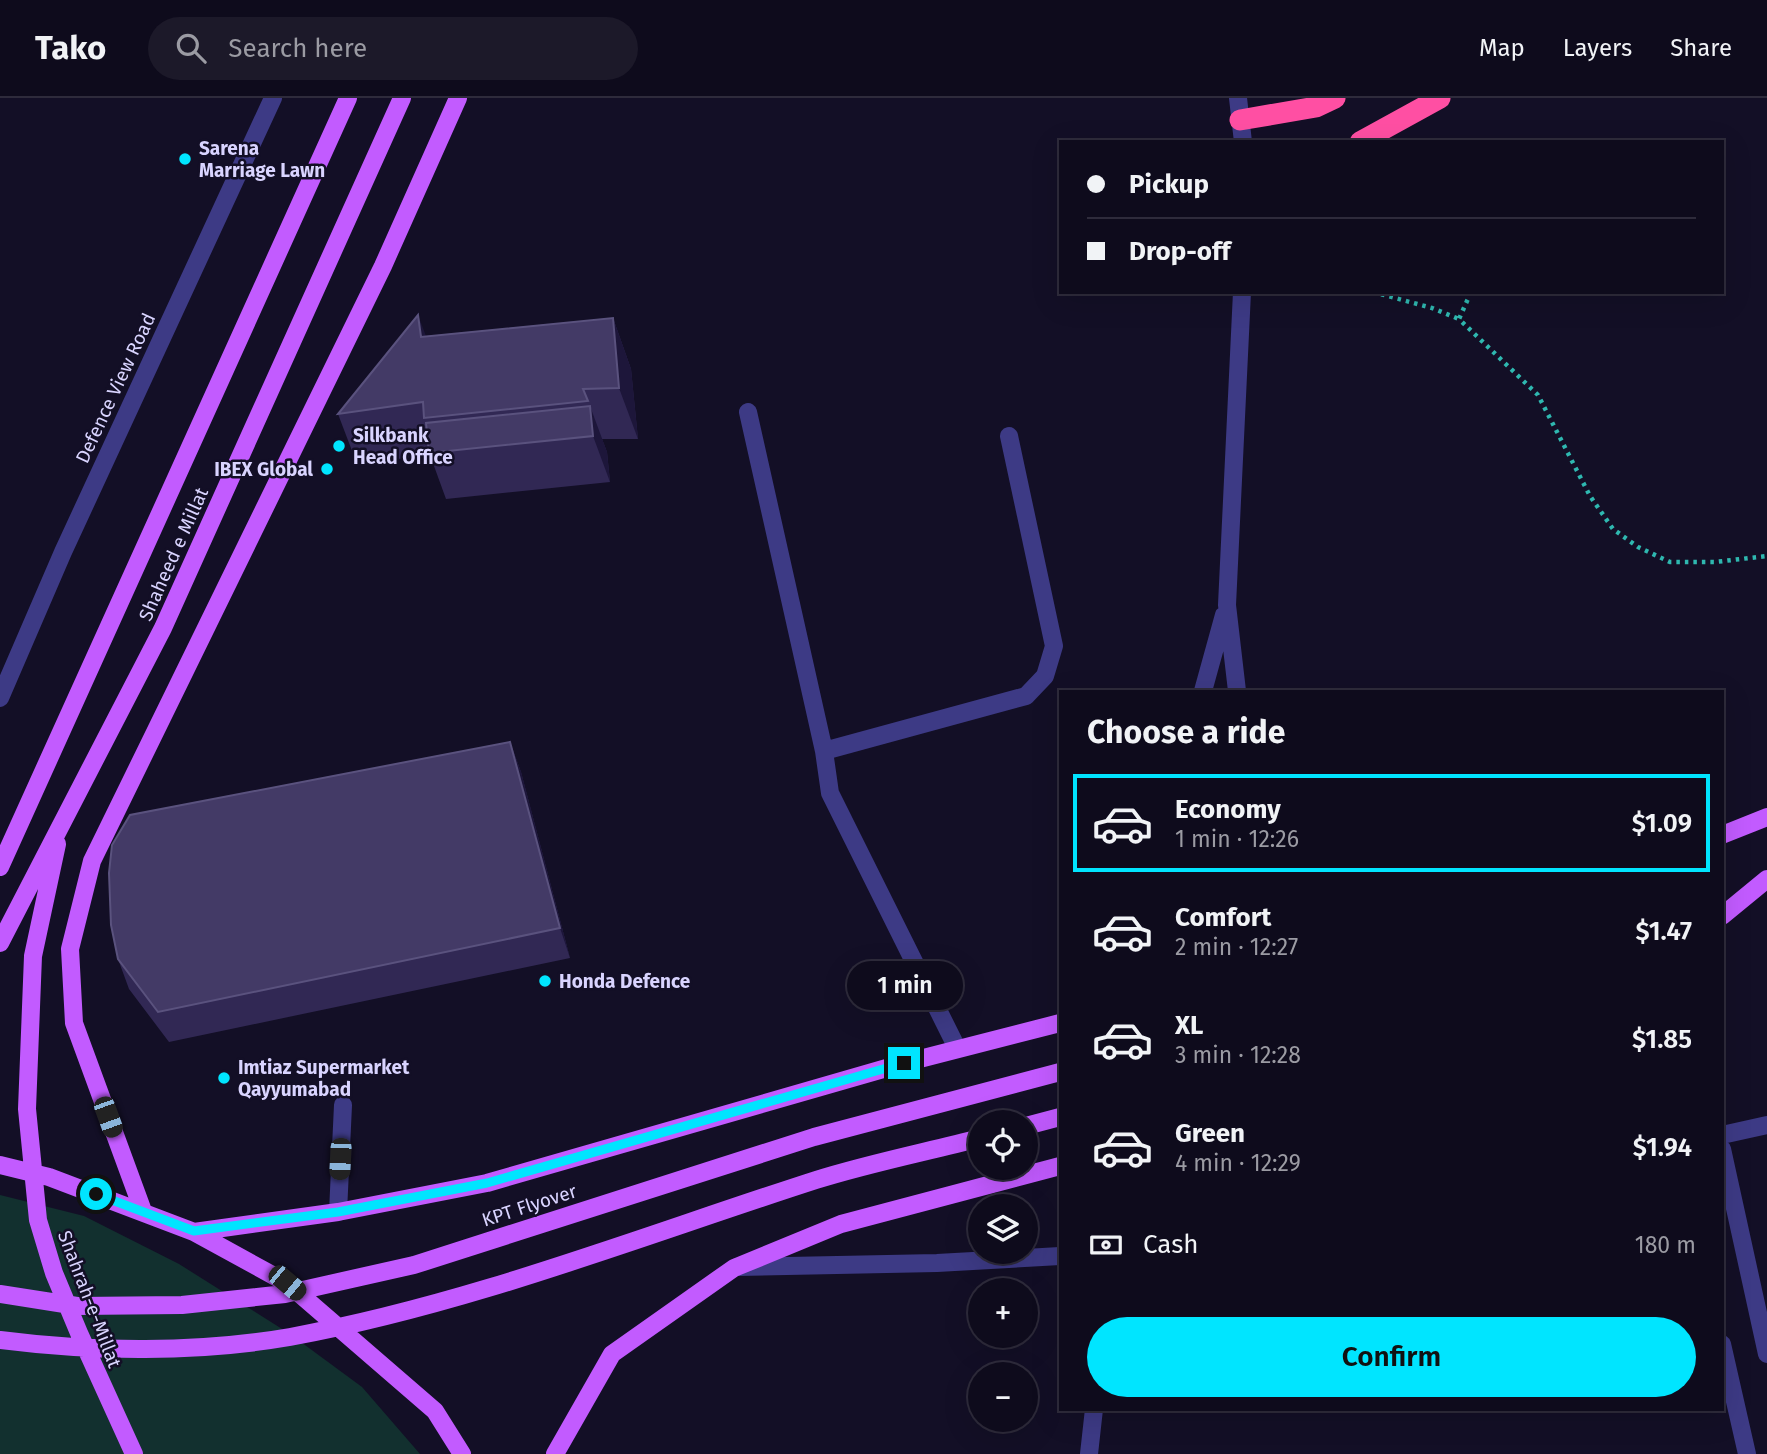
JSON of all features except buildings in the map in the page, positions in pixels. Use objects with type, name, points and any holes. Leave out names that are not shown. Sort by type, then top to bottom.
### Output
[{"type":"highway","points":[[1240,120],[1315,107],[1335,98]]},
{"type":"highway","points":[[1364,140],[1440,98]]},
{"type":"main road","name":"Shaheed e Millat","points":[[0,867],[348,98]]},
{"type":"main road","name":"Shaheed e Millat","points":[[0,943],[163,628],[402,98]]},
{"type":"main road","points":[[143,1211],[74,1023],[70,949],[92,861],[372,291],[458,98]]},
{"type":"main road","points":[[1724,834],[1767,817]]},
{"type":"main road","name":"Shahrah-e-Millat","points":[[62,820],[33,956],[27,1109],[38,1220],[64,1297],[134,1454]]},
{"type":"main road","points":[[1724,914],[1767,879]]},
{"type":"main road","points":[[194,1231],[338,1212],[487,1183],[957,1048],[1059,1023]]},
{"type":"main road","name":"KPT Flyover","points":[[0,1294],[77,1306],[182,1305],[285,1294],[414,1265],[814,1137],[1059,1072]]},
{"type":"main road","points":[[1038,1122],[1059,1116]]},
{"type":"main road","points":[[0,1340],[66,1349],[179,1348],[288,1337],[421,1306],[623,1246],[819,1180],[968,1141]]},
{"type":"main road","points":[[0,1165],[49,1178],[194,1231],[287,1283],[435,1411],[463,1454]]},
{"type":"main road","points":[[555,1454],[611,1354],[734,1268],[841,1224],[1059,1166]]},
{"type":"street","name":"Defence View Road","points":[[0,698],[63,552],[273,98]]},
{"type":"street","points":[[1238,98],[1242,140]]},
{"type":"street","points":[[1237,690],[1227,605],[1242,294]]},
{"type":"street","points":[[748,412],[824,751],[830,793],[957,1048]]},
{"type":"street","points":[[824,751],[1026,696],[1045,676],[1054,646],[1009,436]]},
{"type":"street","points":[[1203,690],[1227,605]]},
{"type":"street","points":[[338,1212],[343,1105]]},
{"type":"street","points":[[1724,1135],[1767,1125]]},
{"type":"street","points":[[1724,1158],[1767,1354]]},
{"type":"street","points":[[734,1268],[937,1263],[1059,1256]]},
{"type":"street","points":[[1724,1353],[1747,1454]]},
{"type":"street","points":[[1089,1454],[1094,1411]]},
{"type":"path","points":[[1381,294],[1432,307],[1459,319],[1538,396],[1590,496],[1613,529],[1638,547],[1670,562],[1715,562],[1767,556]]},
{"type":"path","points":[[1459,319],[1470,294]]},
{"type":"green space","points":[[0,1195],[84,1216],[179,1264],[290,1334],[362,1387],[420,1454],[0,1454]]},
{"type":"place","name":"Sarena Marriage Lawn","points":[[185,159]]},
{"type":"place","name":"Silkbank Head Office","points":[[339,446]]},
{"type":"place","name":"IBEX Global","points":[[327,469]]},
{"type":"place","name":"Honda Defence","points":[[545,981]]},
{"type":"place","name":"Imtiaz Supermarket Qayyumabad","points":[[224,1078]]},
{"type":"route","points":[[96,1194],[194,1231],[338,1212],[487,1183],[904,1063]]}]
